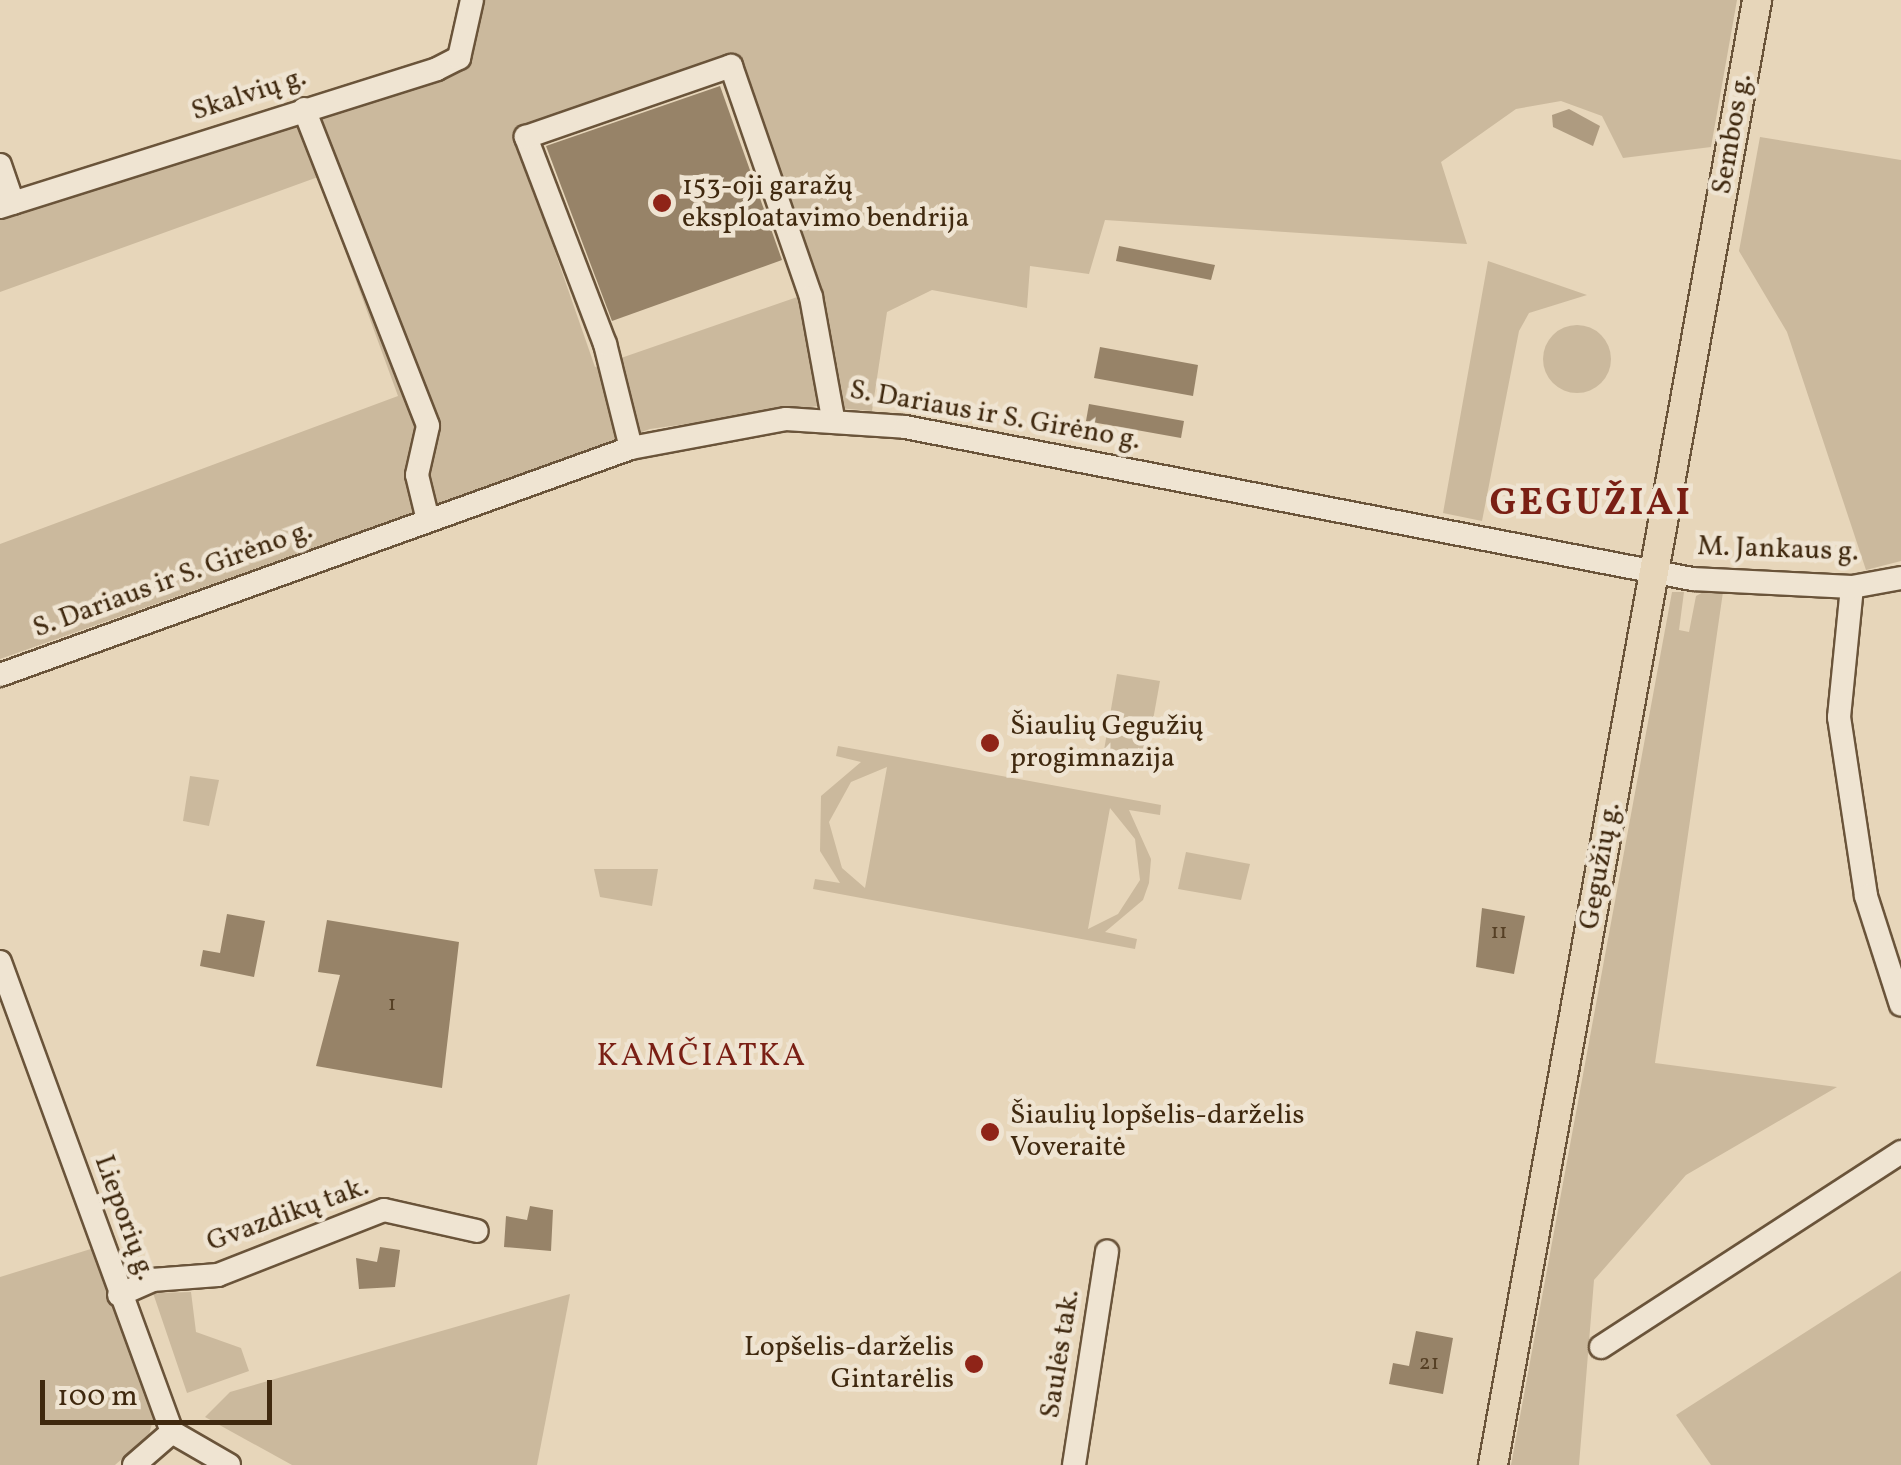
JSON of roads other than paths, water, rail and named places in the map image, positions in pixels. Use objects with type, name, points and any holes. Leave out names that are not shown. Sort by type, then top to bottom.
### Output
[{"type":"main road","name":"Sembos g.","points":[[1708,268],[1756,0]]},
{"type":"main road","name":"Gegužių g.","points":[[1494,1465],[1708,268]]},
{"type":"street","name":"Skalvių g.","points":[[7,205],[459,58],[472,0]]},
{"type":"street","points":[[632,448],[604,344],[526,137],[731,66],[811,297],[833,418]]},
{"type":"street","points":[[304,109],[428,426],[417,474],[428,520]]},
{"type":"street","points":[[0,165],[7,205]]},
{"type":"street","name":"S. Dariaus ir S. Girėno g.","points":[[0,675],[632,448],[736,424],[833,418],[1654,569]]},
{"type":"street","name":"M. Jankaus g.","points":[[1654,569],[1852,587],[1901,578]]},
{"type":"street","points":[[1852,587],[1839,717],[1866,896],[1901,1005]]},
{"type":"street","name":"Lieporių g.","points":[[0,962],[172,1432]]},
{"type":"street","points":[[1601,1347],[1901,1152]]},
{"type":"street","name":"Gvazdikų tak.","points":[[120,1296],[152,1280],[218,1275],[384,1210],[478,1232]]},
{"type":"street","name":"Saulės tak.","points":[[1074,1465],[1107,1252]]},
{"type":"street","points":[[134,1465],[172,1432],[229,1465]]},
{"type":"place","name":"153-oji garažų eksploatavimo bendrija","points":[[662,203]]},
{"type":"place","name":"Šiaulių Gegužių progimnazija","points":[[990,743]]},
{"type":"place","name":"Šiaulių lopšelis-darželis Voveraitė","points":[[990,1132]]},
{"type":"place","name":"Lopšelis-darželis Gintarėlis","points":[[974,1364]]},
{"type":"district","name":"GEGUŽIAI","points":[[1591,505]]},
{"type":"district","name":"KAMČIATKA","points":[[702,1057]]}]
